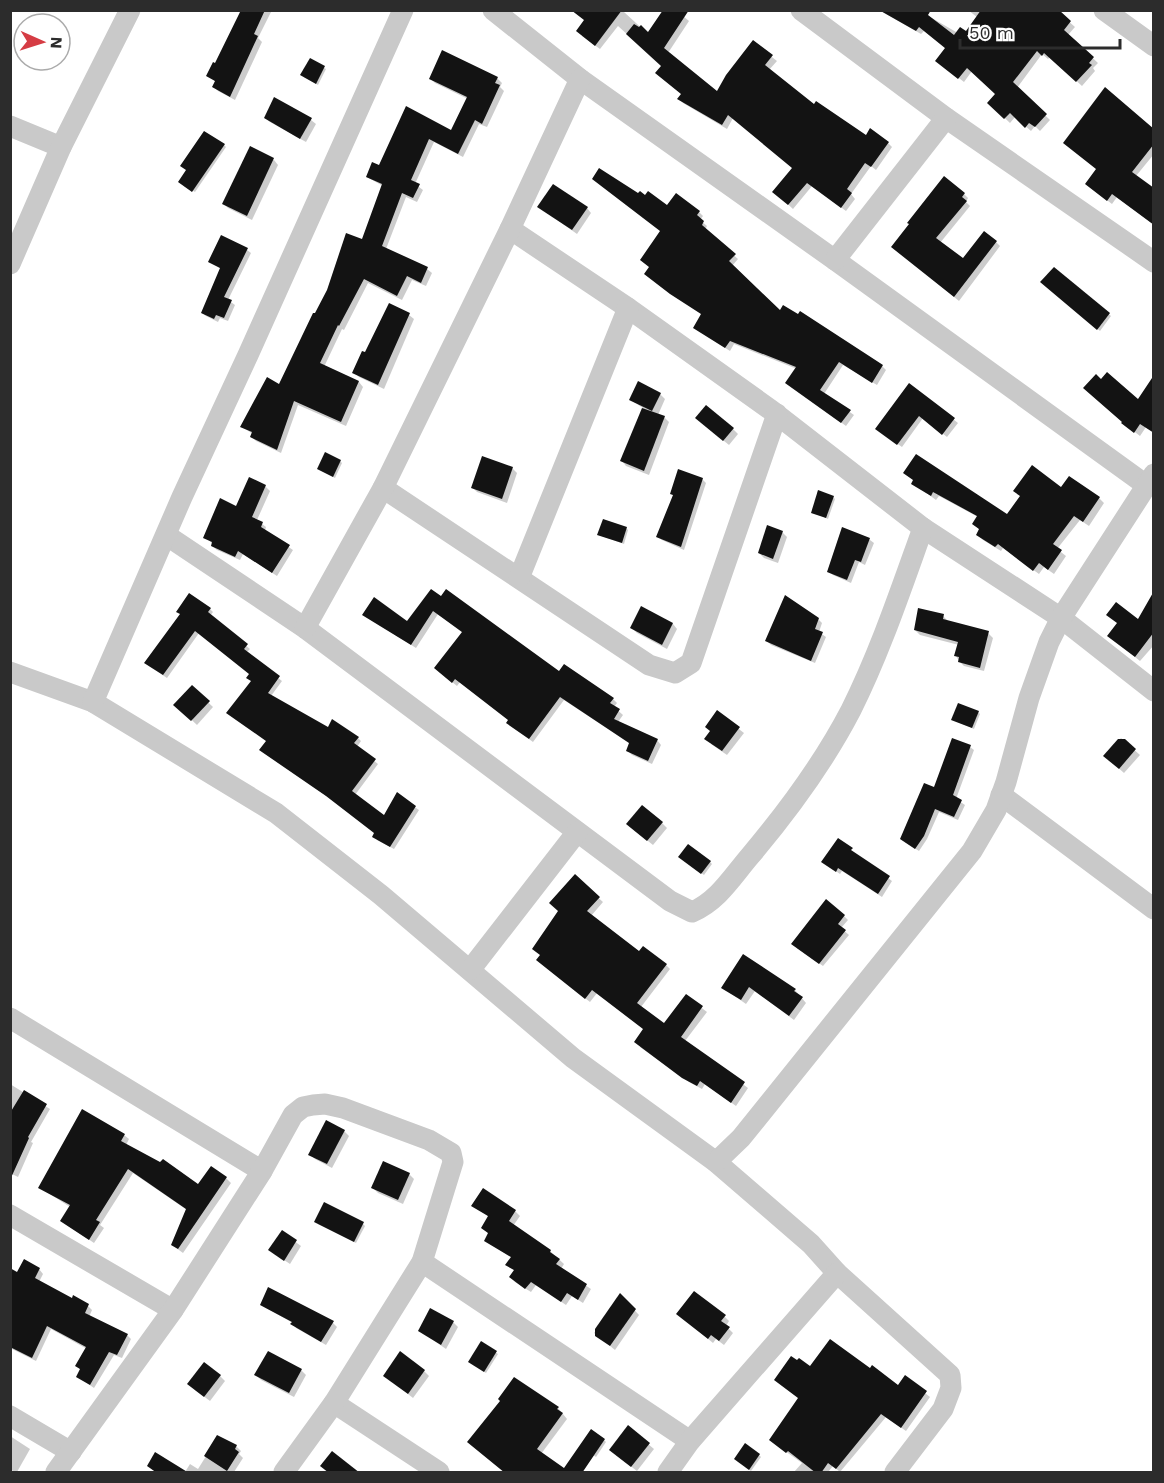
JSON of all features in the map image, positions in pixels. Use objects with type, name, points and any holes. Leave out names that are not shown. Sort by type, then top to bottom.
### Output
[{"type":"street","points":[[10,264],[62,147],[130,10]]},
{"type":"street","points":[[93,702],[403,10]]},
{"type":"street","points":[[493,10],[580,79],[1150,480],[1061,618],[1049,642],[1029,698],[996,810],[972,851],[741,1138],[717,1162]]},
{"type":"street","points":[[801,10],[825,17],[946,118],[1154,262]]},
{"type":"street","points":[[1104,10],[1154,46]]},
{"type":"street","points":[[306,628],[383,488],[510,229],[580,79]]},
{"type":"street","points":[[836,260],[946,118]]},
{"type":"street","points":[[10,126],[62,147]]},
{"type":"street","points":[[510,229],[628,308],[777,414],[923,528],[1061,618],[1154,691]]},
{"type":"street","points":[[519,578],[628,308]]},
{"type":"street","points":[[383,488],[649,665],[675,673],[691,663],[777,414]]},
{"type":"street","points":[[166,535],[306,628],[670,901],[692,912],[706,906],[758,846],[814,772],[850,710],[885,634],[923,528]]},
{"type":"street","points":[[10,672],[93,702],[276,813],[381,895],[573,1058],[717,1162],[811,1244],[837,1273],[950,1375],[951,1388],[943,1409],[895,1473]]},
{"type":"street","points":[[1001,795],[1154,909]]},
{"type":"street","points":[[470,970],[577,832]]},
{"type":"street","points":[[10,1018],[262,1171]]},
{"type":"street","points":[[56,1473],[173,1310],[262,1171],[293,1115],[303,1107],[325,1104],[343,1108],[444,1148],[451,1153],[453,1162],[422,1262],[334,1403],[284,1473]]},
{"type":"street","points":[[10,1215],[173,1310]]},
{"type":"street","points":[[422,1262],[690,1441]]},
{"type":"street","points":[[668,1473],[690,1441],[837,1273]]},
{"type":"street","points":[[334,1403],[439,1473]]},
{"type":"street","points":[[10,1416],[71,1452]]},
{"type":"building","points":[[241,10],[265,10],[254,34],[258,36],[230,97],[212,87],[215,81],[206,76],[213,62],[215,63]]},
{"type":"building","points":[[571,10],[622,10],[595,46],[576,31],[584,20]]},
{"type":"building","points":[[663,10],[689,10],[664,48],[717,91],[726,75],[753,40],[773,55],[765,65],[814,104],[816,101],[866,135],[870,128],[889,142],[871,167],[865,163],[847,189],[852,193],[841,208],[807,183],[788,205],[772,192],[792,168],[728,115],[722,125],[677,99],[681,94],[655,73],[661,66],[626,34],[634,24],[639,27],[641,25],[648,32]]},
{"type":"building","points":[[879,10],[931,10],[928,15],[954,35],[960,27],[966,31],[981,10],[1059,10],[1071,21],[1064,30],[1094,57],[1089,63],[1092,65],[1076,82],[1044,53],[1042,56],[1037,51],[1013,82],[1047,114],[1035,127],[1029,123],[1025,128],[1010,113],[1004,119],[987,103],[995,94],[967,68],[958,79],[935,61],[945,48],[919,27],[916,31]]},
{"type":"building","points":[[442,50],[498,77],[495,83],[500,85],[482,124],[475,120],[458,154],[429,139],[411,180],[420,184],[413,198],[402,193],[382,246],[428,267],[421,283],[407,276],[397,296],[364,279],[320,363],[359,381],[341,422],[294,401],[277,450],[250,437],[252,432],[240,427],[267,377],[279,384],[313,313],[327,290],[346,233],[362,239],[382,184],[366,177],[372,162],[379,165],[406,106],[451,130],[467,97],[429,79]]},
{"type":"building","points":[[310,58],[325,66],[316,84],[300,75]]},
{"type":"building","points":[[1105,87],[1154,129],[1154,144],[1132,172],[1154,188],[1154,225],[1112,194],[1107,201],[1085,184],[1096,169],[1063,143]]},
{"type":"building","points":[[274,97],[312,118],[300,139],[264,118]]},
{"type":"building","points":[[204,131],[225,144],[192,192],[178,182],[186,170],[180,166]]},
{"type":"building","points":[[250,146],[274,158],[247,216],[222,204]]},
{"type":"building","points":[[599,168],[638,193],[640,191],[645,195],[648,191],[667,205],[676,193],[700,211],[697,215],[704,221],[702,225],[736,254],[729,261],[780,310],[783,305],[798,314],[800,311],[883,365],[872,383],[839,362],[820,390],[851,410],[841,423],[785,383],[796,367],[730,341],[725,348],[693,328],[701,314],[644,274],[649,267],[640,260],[660,231],[592,179]]},
{"type":"building","points":[[944,176],[965,193],[962,197],[967,201],[936,238],[963,258],[984,231],[997,241],[954,297],[891,247]]},
{"type":"building","points":[[553,184],[588,207],[572,230],[537,207]]},
{"type":"building","points":[[221,235],[248,248],[224,297],[232,300],[224,318],[216,315],[214,319],[201,313],[220,268],[208,262]]},
{"type":"building","points":[[1054,267],[1110,313],[1097,330],[1040,282]]},
{"type":"building","points":[[389,303],[410,313],[378,385],[352,373]]},
{"type":"building","points":[[1107,372],[1138,399],[1154,375],[1154,433],[1140,424],[1134,433],[1083,388],[1096,374],[1101,379]]},
{"type":"building","points":[[638,381],[661,393],[652,411],[629,400]]},
{"type":"building","points":[[909,383],[955,418],[942,435],[919,416],[897,445],[875,429]]},
{"type":"building","points":[[706,405],[734,428],[723,441],[695,418]]},
{"type":"building","points":[[642,408],[665,416],[644,471],[620,461]]},
{"type":"building","points":[[325,452],[341,460],[333,477],[317,469]]},
{"type":"building","points":[[916,454],[1007,514],[1020,496],[1013,491],[1032,465],[1061,487],[1069,476],[1100,497],[1083,522],[1074,516],[1053,544],[1062,550],[1048,570],[1039,563],[1033,571],[998,544],[995,547],[976,535],[979,529],[972,524],[977,516],[933,492],[931,496],[911,484],[913,480],[903,473]]},
{"type":"building","points":[[482,456],[513,467],[502,499],[471,488]]},
{"type":"building","points":[[678,469],[703,478],[681,547],[656,537],[673,495],[670,494]]},
{"type":"building","points":[[249,477],[266,485],[252,517],[263,522],[261,527],[290,545],[272,573],[238,551],[235,557],[211,546],[212,542],[203,538],[220,498],[236,506]]},
{"type":"building","points":[[818,490],[834,496],[826,518],[811,513]]},
{"type":"building","points":[[603,519],[627,527],[622,543],[597,535]]},
{"type":"building","points":[[767,525],[783,531],[773,559],[758,553]]},
{"type":"building","points":[[842,527],[870,538],[861,562],[855,560],[847,580],[827,572]]},
{"type":"building","points":[[431,589],[441,596],[446,589],[559,671],[564,664],[614,698],[610,703],[620,709],[614,719],[658,739],[648,761],[626,751],[629,743],[560,697],[529,739],[506,723],[508,720],[455,679],[452,683],[434,668],[462,632],[433,611],[411,645],[362,615],[374,597],[407,621]]},
{"type":"building","points":[[1154,591],[1154,632],[1135,657],[1107,636],[1117,623],[1106,615],[1116,602],[1138,619]]},
{"type":"building","points":[[189,593],[211,608],[208,612],[248,644],[244,649],[280,676],[268,693],[328,727],[332,719],[359,737],[354,743],[376,759],[352,791],[384,815],[397,792],[416,806],[390,847],[372,837],[374,833],[326,796],[259,750],[266,741],[226,713],[251,681],[246,678],[249,674],[195,631],[163,675],[144,663],[180,614],[176,612]]},
{"type":"building","points":[[785,595],[819,618],[815,629],[823,632],[811,661],[765,641]]},
{"type":"building","points":[[641,606],[673,623],[662,645],[630,628]]},
{"type":"building","points":[[918,608],[944,614],[943,619],[989,631],[980,668],[958,662],[959,657],[954,656],[958,642],[914,630]]},
{"type":"building","points":[[192,685],[210,701],[191,721],[173,705]]},
{"type":"building","points":[[958,703],[979,711],[972,728],[951,720]]},
{"type":"building","points":[[717,710],[740,727],[722,751],[704,739],[710,731],[705,727]]},
{"type":"building","points":[[952,738],[971,745],[953,795],[962,800],[954,817],[935,809],[924,836],[915,849],[900,839],[924,783],[934,787]]},
{"type":"building","points":[[1118,739],[1125,739],[1136,749],[1119,769],[1103,756]]},
{"type":"building","points":[[642,805],[663,822],[647,841],[626,824]]},
{"type":"building","points":[[838,838],[853,848],[851,850],[890,876],[878,894],[838,868],[836,872],[821,862]]},
{"type":"building","points":[[688,844],[711,861],[701,874],[678,857]]},
{"type":"building","points":[[575,874],[600,897],[587,911],[639,951],[643,946],[667,964],[637,1003],[664,1023],[686,994],[703,1006],[681,1037],[745,1082],[731,1103],[700,1081],[697,1086],[682,1078],[634,1042],[643,1029],[592,990],[585,999],[536,960],[540,955],[532,949],[558,911],[549,903]]},
{"type":"building","points":[[826,899],[845,915],[838,924],[846,930],[819,964],[791,944]]},
{"type":"building","points":[[743,954],[796,989],[794,991],[803,997],[789,1016],[749,987],[741,1000],[721,988]]},
{"type":"building","points":[[24,1090],[47,1104],[28,1137],[10,1180],[10,1113]]},
{"type":"building","points":[[82,1109],[125,1134],[121,1141],[160,1162],[163,1159],[198,1184],[211,1166],[227,1177],[178,1249],[171,1245],[186,1209],[128,1169],[96,1220],[100,1222],[89,1240],[60,1221],[70,1205],[38,1188]]},
{"type":"building","points":[[326,1120],[345,1130],[327,1164],[308,1155]]},
{"type":"building","points":[[383,1161],[410,1173],[398,1200],[371,1188]]},
{"type":"building","points":[[483,1188],[516,1210],[509,1221],[551,1250],[550,1252],[560,1259],[556,1264],[587,1284],[578,1300],[567,1293],[561,1302],[531,1282],[525,1289],[509,1277],[514,1270],[505,1265],[511,1257],[484,1241],[488,1233],[481,1228],[488,1216],[471,1206]]},
{"type":"building","points":[[324,1202],[364,1222],[354,1242],[314,1222]]},
{"type":"building","points":[[282,1230],[297,1240],[284,1261],[268,1250]]},
{"type":"building","points":[[24,1259],[40,1268],[35,1278],[72,1298],[73,1295],[89,1304],[85,1313],[128,1334],[117,1355],[109,1352],[90,1385],[76,1377],[80,1369],[75,1366],[86,1347],[47,1326],[32,1358],[10,1347],[10,1268],[17,1272]]},
{"type":"building","points":[[268,1287],[334,1321],[321,1342],[290,1324],[292,1322],[260,1305]]},
{"type":"building","points":[[694,1291],[726,1315],[721,1321],[730,1327],[719,1341],[711,1335],[708,1339],[676,1314]]},
{"type":"building","points":[[620,1293],[636,1309],[610,1346],[595,1336],[595,1329]]},
{"type":"building","points":[[430,1308],[454,1321],[441,1345],[418,1331]]},
{"type":"building","points":[[830,1339],[870,1368],[872,1365],[898,1385],[905,1375],[927,1391],[901,1428],[881,1414],[836,1469],[828,1463],[821,1473],[816,1473],[788,1451],[786,1453],[769,1440],[798,1398],[774,1380],[791,1356],[797,1360],[799,1358],[810,1366]]},
{"type":"building","points":[[481,1341],[497,1351],[484,1372],[468,1362]]},
{"type":"building","points":[[268,1351],[302,1369],[289,1393],[254,1375]]},
{"type":"building","points":[[400,1351],[425,1370],[408,1394],[383,1376]]},
{"type":"building","points":[[204,1362],[221,1375],[204,1397],[187,1384]]},
{"type":"building","points":[[514,1377],[559,1407],[557,1409],[563,1413],[537,1449],[564,1468],[591,1429],[605,1439],[582,1473],[505,1473],[467,1442],[500,1401],[498,1399]]},
{"type":"building","points":[[628,1425],[650,1443],[631,1467],[609,1450]]},
{"type":"building","points":[[217,1435],[237,1445],[235,1449],[239,1452],[227,1471],[204,1456]]},
{"type":"building","points":[[745,1443],[760,1454],[749,1470],[734,1459]]},
{"type":"building","points":[[332,1451],[360,1473],[329,1473],[320,1466]]},
{"type":"building","points":[[155,1452],[189,1473],[157,1473],[147,1466]]}]
